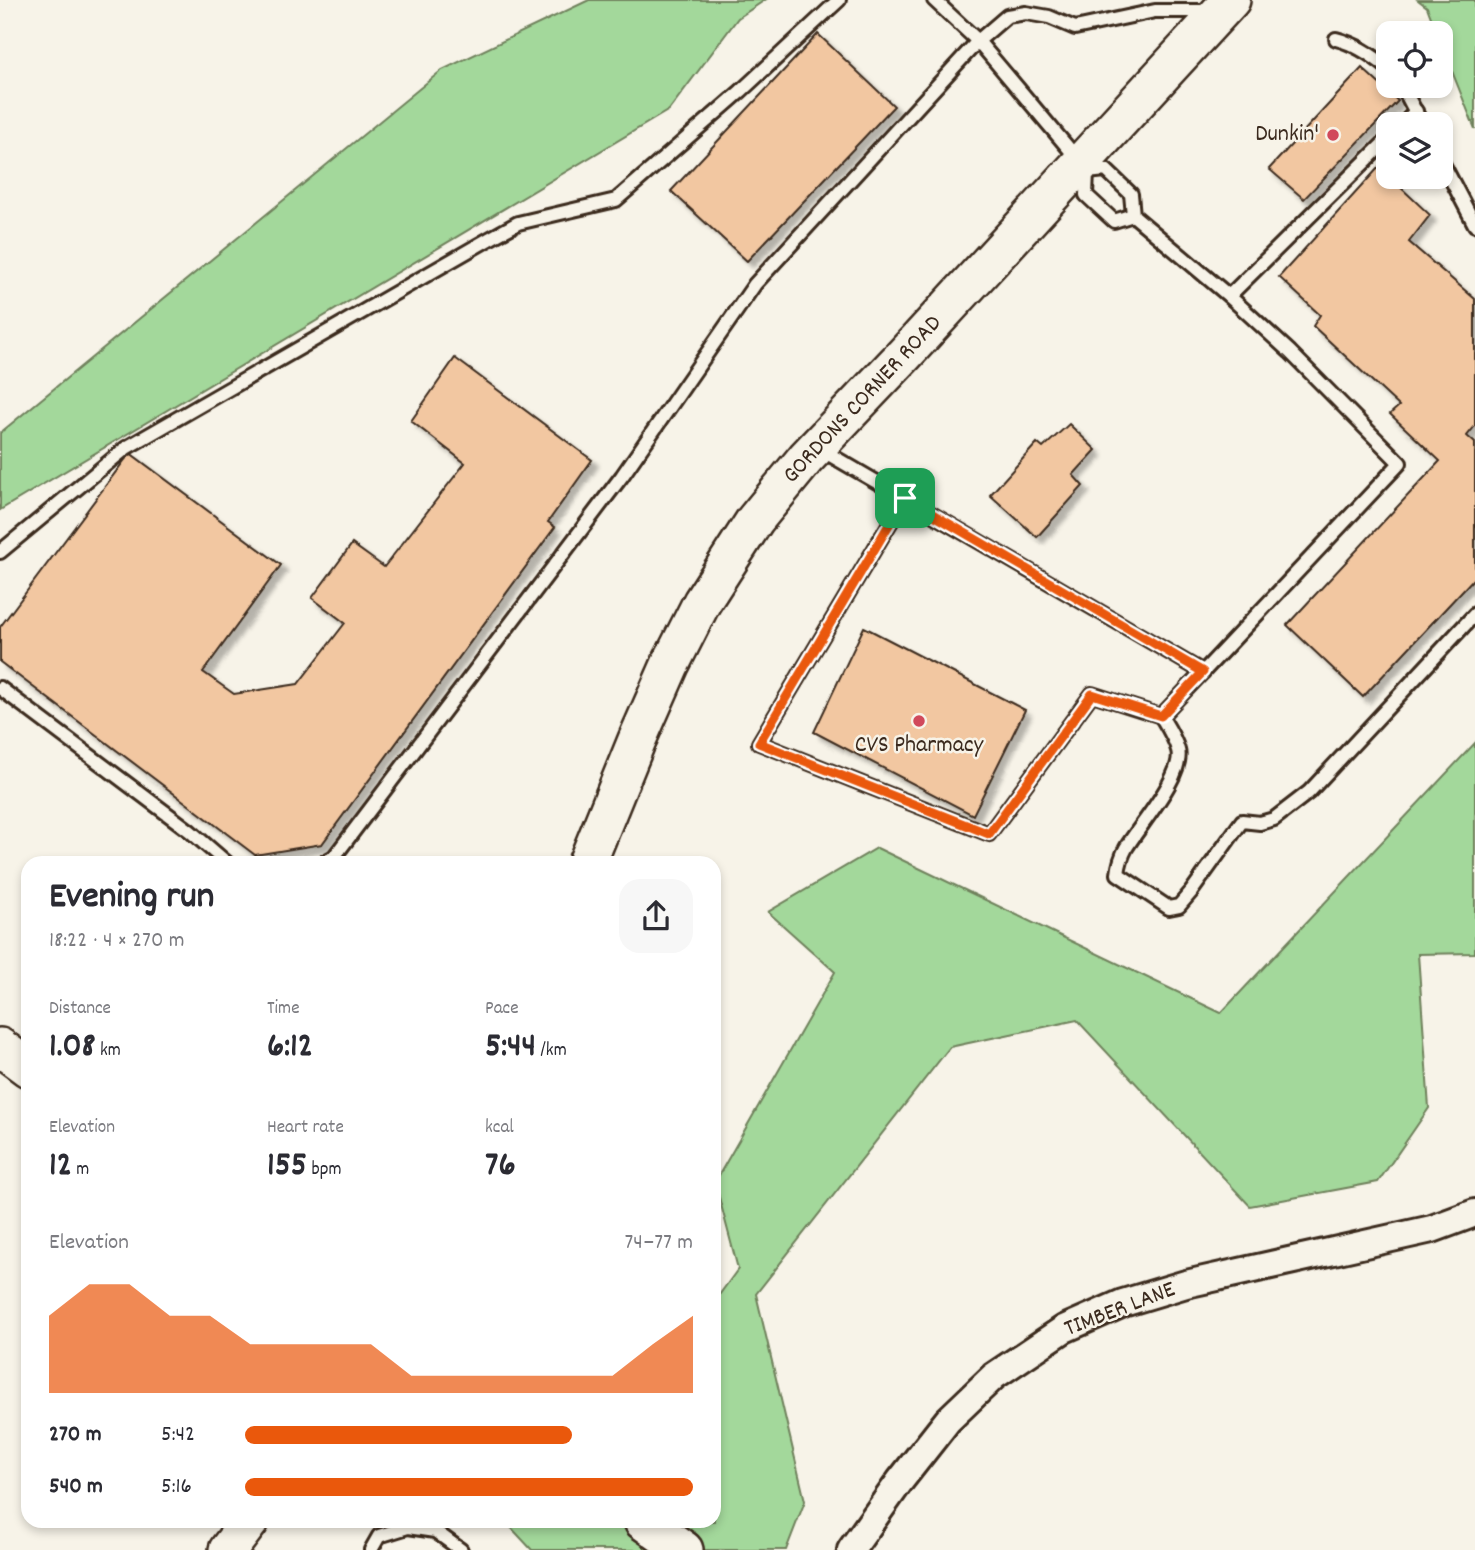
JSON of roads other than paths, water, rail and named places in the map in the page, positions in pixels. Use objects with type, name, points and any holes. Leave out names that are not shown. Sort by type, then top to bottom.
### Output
[{"type":"street","name":"GORDONS CORNER ROAD","points":[[590,856],[670,665],[702,602],[755,520],[817,447],[1084,168],[1226,5]]},
{"type":"street","points":[[0,1047],[21,1063]]},
{"type":"street","name":"TIMBER LANE","points":[[851,1550],[948,1420],[994,1376],[1064,1329],[1124,1303],[1186,1284],[1432,1228],[1475,1213]]},
{"type":"street","points":[[228,1550],[245,1528]]},
{"type":"street","points":[[653,1528],[684,1550]]},
{"type":"lane","points":[[0,552],[126,448],[518,223],[616,200],[741,91],[839,0]]},
{"type":"lane","points":[[934,0],[978,41],[1084,168],[1086,195],[1114,221],[1133,215]]},
{"type":"lane","points":[[335,856],[622,476],[755,284],[978,41],[1007,16],[1026,13],[1049,17],[1075,29],[1155,11],[1226,5]]},
{"type":"lane","points":[[1336,39],[1362,49],[1376,59]]},
{"type":"lane","points":[[1409,98],[1416,111]]},
{"type":"lane","points":[[1228,296],[1376,151]]},
{"type":"lane","points":[[1084,168],[1106,170],[1130,194],[1133,215],[1290,352],[1400,463],[1161,716]]},
{"type":"lane","points":[[1453,183],[1475,225]]},
{"type":"lane","points":[[817,447],[1203,672]]},
{"type":"lane","points":[[905,498],[759,743],[989,834],[1092,694],[1161,716],[1178,750],[1179,763],[1126,848],[1118,874],[1169,908],[1179,906],[1191,892],[1242,821],[1260,823],[1274,819],[1309,792],[1475,614]]},
{"type":"lane","points":[[0,688],[220,856]]},
{"type":"lane","points":[[371,1550],[379,1536],[405,1528]]},
{"type":"lane","points":[[415,1528],[435,1531],[461,1550]]},
{"type":"place","name":"Dunkin'","points":[[1333,135]]},
{"type":"place","name":"CVS Pharmacy","points":[[919,721]]}]
